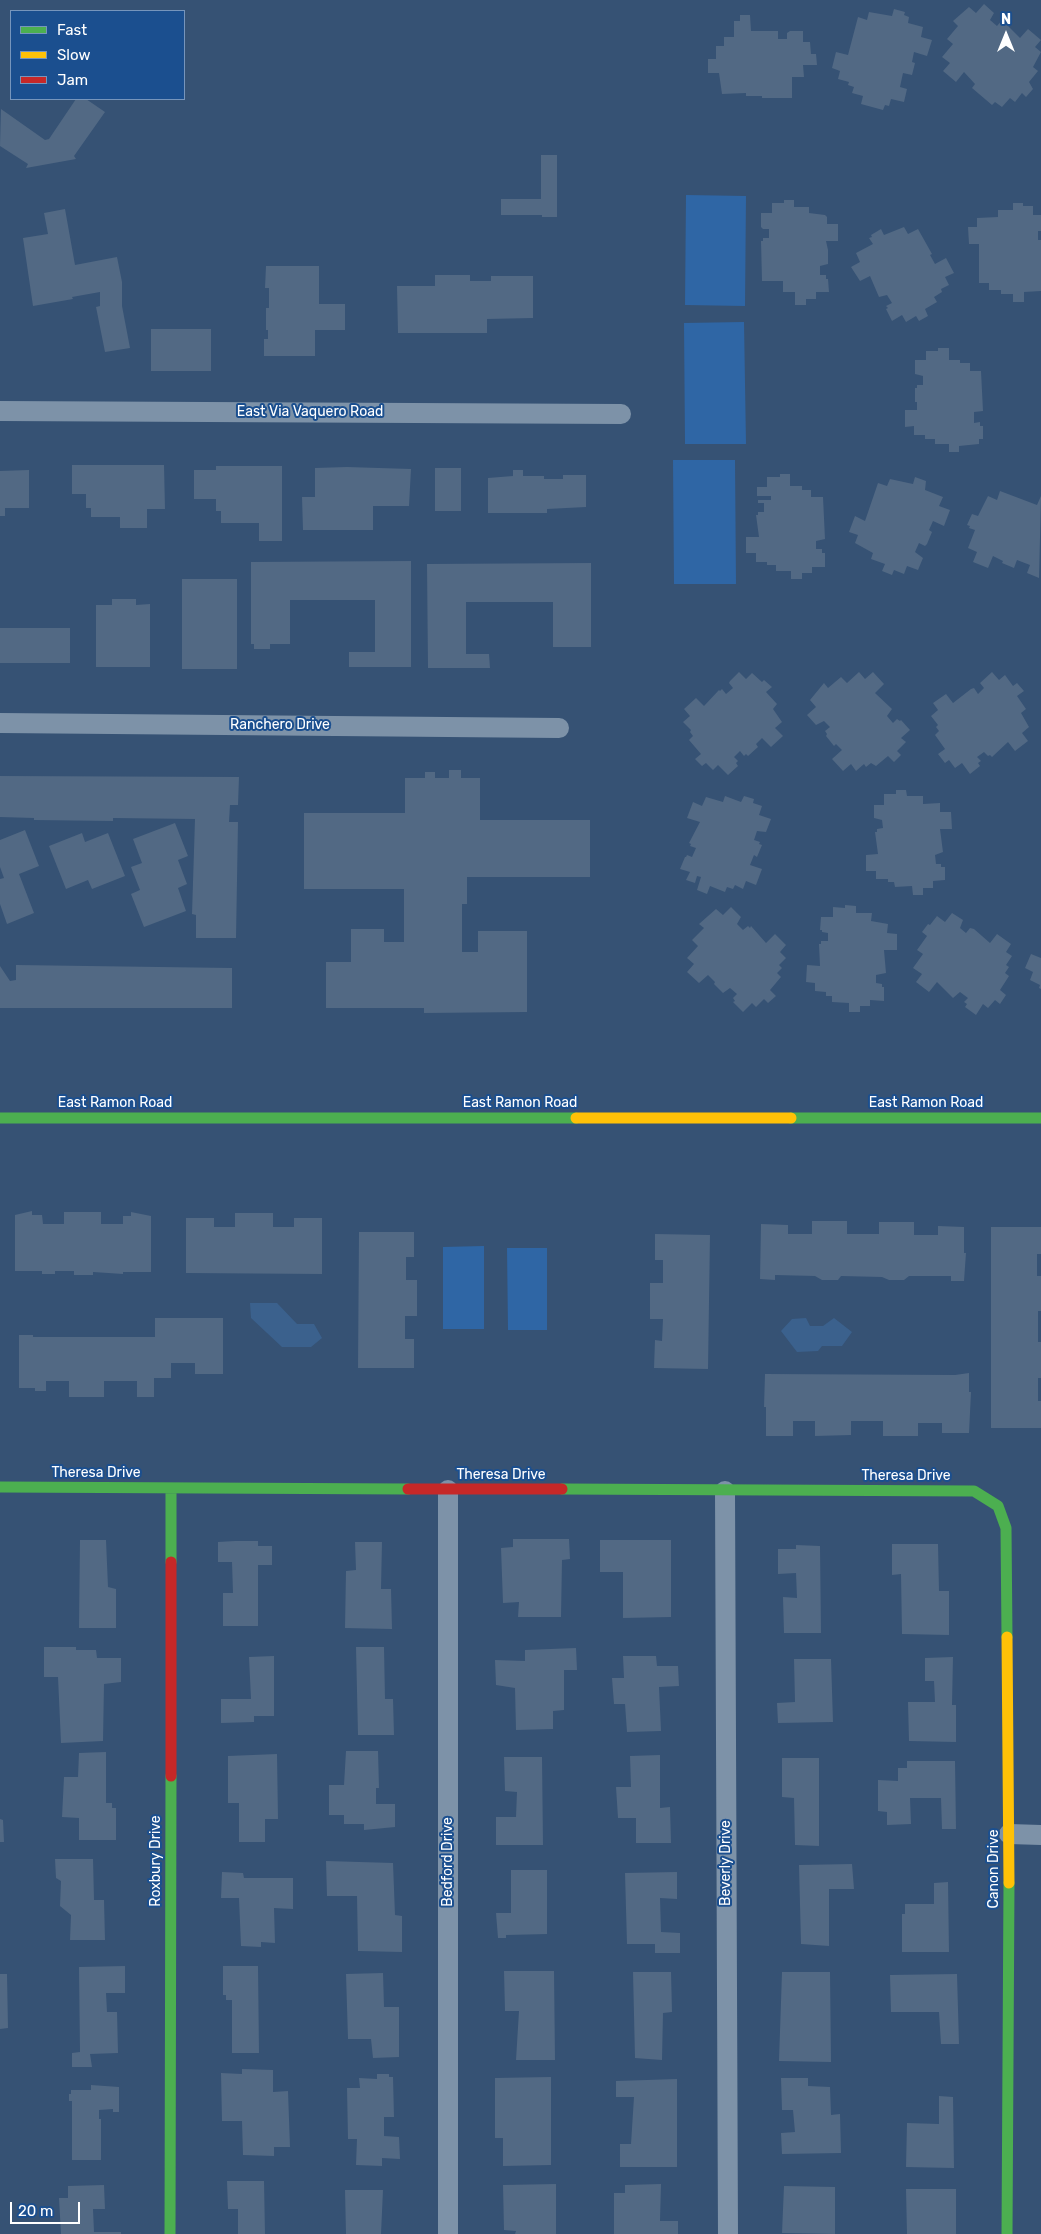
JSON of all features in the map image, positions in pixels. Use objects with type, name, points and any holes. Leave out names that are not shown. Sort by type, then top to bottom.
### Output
[{"type":"street","name":"East Via Vaquero Road","points":[[0,411],[621,414]]},
{"type":"street","name":"Ranchero Drive","points":[[0,723],[559,728]]},
{"type":"street","name":"East Ramon Road","points":[[0,1118],[1041,1118]]},
{"type":"street","name":"Theresa Drive","points":[[0,1487],[974,1491],[998,1506]]},
{"type":"street","name":"Roxbury Drive","points":[[170,2234],[171,1488]]},
{"type":"street","name":"Bedford Drive","points":[[448,1490],[448,2234]]},
{"type":"street","name":"Beverly Drive","points":[[725,1491],[728,2234]]},
{"type":"street","name":"Canon Drive","points":[[998,1506],[1006,1528],[1009,1834],[1007,2234]]},
{"type":"street","points":[[1009,1834],[1041,1835]]},
{"type":"shaded area","points":[[686,195],[746,196],[745,306],[685,305]]},
{"type":"shaded area","points":[[744,322],[746,444],[685,444],[684,323]]},
{"type":"shaded area","points":[[673,460],[735,460],[736,584],[674,584]]},
{"type":"shaded area","points":[[484,1246],[484,1329],[443,1329],[443,1247]]},
{"type":"shaded area","points":[[507,1248],[547,1248],[547,1330],[508,1330]]},
{"type":"shaded area","points":[[250,1303],[277,1303],[297,1324],[314,1324],[322,1338],[311,1347],[282,1347],[251,1318]]},
{"type":"shaded area","points":[[806,1318],[810,1326],[823,1326],[834,1318],[852,1332],[842,1346],[822,1346],[818,1351],[797,1352],[781,1331],[792,1319]]},
{"type":"building","points":[[984,4],[994,13],[990,20],[997,26],[1002,20],[1020,38],[1028,29],[1041,40],[1035,47],[1041,52],[1033,67],[1038,71],[1029,82],[1033,89],[1026,97],[1022,93],[1015,102],[1010,98],[1002,107],[995,102],[992,105],[972,88],[975,84],[964,72],[956,82],[943,71],[950,63],[942,57],[953,44],[947,39],[958,26],[953,21],[969,7],[976,13]]},
{"type":"building","points":[[894,9],[905,12],[904,15],[909,17],[908,23],[923,27],[921,37],[932,40],[927,56],[914,52],[912,62],[915,63],[912,75],[903,73],[900,87],[907,89],[904,102],[891,99],[889,106],[885,105],[883,110],[861,104],[863,96],[852,93],[854,87],[848,85],[849,82],[838,79],[840,71],[832,68],[836,52],[848,55],[858,17],[867,20],[869,12],[892,16]]},
{"type":"building","points":[[740,15],[750,15],[751,31],[778,31],[778,39],[787,39],[787,33],[790,31],[803,31],[803,42],[810,42],[811,54],[816,54],[817,65],[803,65],[804,77],[792,77],[792,98],[762,98],[762,96],[746,96],[746,93],[722,94],[719,73],[708,73],[708,59],[716,59],[716,46],[724,46],[724,37],[734,37],[734,21],[740,21]]},
{"type":"building","points":[[75,100],[87,100],[105,112],[74,156],[76,159],[26,168],[28,164],[0,146],[1,109],[45,140],[49,139]]},
{"type":"building","points":[[541,155],[557,155],[557,217],[501,215],[501,199],[541,199]]},
{"type":"building","points":[[784,200],[794,200],[794,207],[809,207],[809,213],[825,215],[827,217],[827,224],[838,224],[838,241],[826,241],[828,264],[820,266],[820,275],[826,275],[826,279],[828,279],[829,292],[816,292],[816,299],[806,299],[806,305],[795,305],[795,292],[783,292],[783,281],[762,281],[761,241],[763,241],[763,238],[769,238],[769,229],[761,227],[761,213],[772,213],[772,203],[784,203]]},
{"type":"building","points":[[1013,203],[1033,206],[1033,215],[1041,215],[1041,231],[1038,231],[1038,240],[1041,240],[1041,291],[1024,292],[1024,302],[1013,302],[1013,294],[1001,294],[1001,290],[989,290],[989,283],[979,283],[979,244],[969,244],[968,227],[977,227],[977,218],[998,217],[998,210],[1013,210]]},
{"type":"building","points":[[65,209],[75,265],[117,257],[122,282],[122,306],[130,348],[105,352],[96,307],[100,306],[100,292],[33,306],[23,238],[48,234],[44,213]]},
{"type":"building","points":[[904,227],[908,234],[918,229],[932,254],[930,255],[935,264],[946,258],[954,273],[945,277],[949,285],[941,289],[942,292],[934,297],[937,302],[925,309],[928,316],[919,321],[916,316],[906,322],[902,315],[892,321],[886,309],[888,308],[886,306],[892,303],[887,295],[879,297],[870,276],[860,281],[851,267],[860,262],[856,253],[873,244],[869,238],[872,237],[871,235],[881,229],[884,235]]},
{"type":"building","points":[[266,266],[319,266],[319,304],[345,304],[345,330],[315,330],[315,356],[264,356],[264,339],[268,339],[266,308],[269,308],[269,288],[265,288]]},
{"type":"building","points":[[435,275],[470,275],[470,281],[491,281],[491,276],[533,276],[533,318],[487,319],[487,333],[398,333],[397,286],[435,286]]},
{"type":"building","points":[[151,329],[211,329],[211,371],[151,371]]},
{"type":"building","points":[[938,348],[949,348],[949,360],[960,360],[960,363],[970,363],[970,371],[981,371],[983,411],[974,412],[974,423],[980,422],[980,426],[983,426],[983,439],[979,439],[979,444],[959,446],[959,452],[949,452],[949,444],[935,444],[935,439],[925,439],[925,435],[914,435],[914,426],[905,427],[905,410],[917,410],[915,388],[917,388],[917,385],[923,385],[923,376],[915,374],[915,360],[926,360],[926,351],[938,351]]},
{"type":"building","points":[[72,465],[164,465],[165,509],[147,509],[147,528],[120,528],[120,517],[91,517],[91,508],[86,508],[86,494],[72,494]]},
{"type":"building","points":[[216,466],[282,466],[282,541],[259,541],[259,523],[221,523],[221,511],[216,511],[216,499],[194,499],[194,470],[216,470]]},
{"type":"building","points":[[315,468],[411,469],[409,506],[373,506],[373,530],[303,530],[302,497],[315,497]]},
{"type":"building","points":[[435,468],[461,468],[461,511],[435,511]]},
{"type":"building","points":[[29,470],[29,508],[5,508],[5,516],[0,516],[0,471]]},
{"type":"building","points":[[513,470],[523,470],[523,476],[544,476],[544,479],[563,479],[563,475],[586,475],[586,507],[547,509],[547,513],[488,513],[488,478],[513,476]]},
{"type":"building","points":[[780,474],[790,474],[790,486],[802,486],[802,490],[811,490],[811,497],[823,497],[825,539],[816,541],[816,549],[822,549],[822,553],[825,553],[825,567],[812,567],[812,573],[802,573],[802,579],[791,579],[791,571],[776,571],[776,565],[767,565],[767,562],[756,562],[756,553],[746,553],[746,537],[759,537],[756,515],[758,515],[758,512],[764,512],[764,503],[758,503],[758,500],[771,500],[771,496],[757,496],[757,487],[767,487],[767,477],[780,477]]},
{"type":"building","points":[[915,477],[926,481],[925,490],[943,497],[939,506],[950,510],[944,526],[933,521],[929,530],[932,532],[927,544],[925,546],[919,543],[915,552],[923,558],[918,570],[907,566],[904,574],[894,570],[892,575],[882,571],[885,564],[871,559],[873,553],[855,543],[858,535],[849,532],[855,516],[865,521],[878,483],[887,486],[890,479],[913,484]]},
{"type":"building","points":[[1000,491],[1037,505],[1041,496],[1039,578],[1027,573],[1030,565],[1017,560],[1014,568],[1002,563],[1003,561],[993,556],[988,568],[973,562],[977,552],[968,548],[975,530],[967,525],[972,514],[978,516],[988,496],[997,500]]},
{"type":"building","points":[[411,561],[411,667],[349,667],[349,652],[375,652],[375,600],[290,600],[290,644],[270,644],[270,649],[254,649],[254,644],[251,644],[251,562]]},
{"type":"building","points":[[591,563],[591,647],[553,647],[553,602],[466,602],[466,654],[489,654],[490,668],[428,668],[427,564]]},
{"type":"building","points":[[182,579],[237,579],[237,669],[182,669]]},
{"type":"building","points":[[112,599],[136,599],[136,605],[150,604],[150,667],[96,667],[96,605],[112,605]]},
{"type":"building","points":[[0,628],[70,628],[70,663],[0,663]]},
{"type":"building","points":[[739,672],[746,679],[752,673],[762,682],[764,680],[772,687],[766,692],[777,704],[773,709],[782,722],[775,728],[783,736],[771,747],[762,738],[756,744],[758,747],[748,756],[746,754],[744,756],[740,751],[734,757],[738,761],[736,763],[738,766],[728,775],[718,765],[713,770],[706,763],[702,766],[695,759],[701,754],[689,740],[693,736],[690,732],[691,730],[683,722],[690,716],[684,709],[696,698],[704,706],[719,690],[722,689],[726,694],[733,688],[729,683],[730,681]]},
{"type":"building","points":[[859,672],[865,679],[873,672],[884,684],[875,693],[892,709],[887,716],[893,723],[897,719],[901,720],[910,730],[901,738],[906,742],[897,751],[901,755],[894,762],[888,756],[876,766],[871,763],[866,767],[864,764],[856,771],[851,764],[843,771],[832,759],[842,750],[836,744],[834,746],[826,736],[825,731],[830,727],[824,721],[816,725],[807,715],[816,707],[810,700],[824,683],[828,688],[841,677],[847,683]]},
{"type":"building","points":[[992,672],[999,680],[1005,675],[1013,686],[1017,683],[1024,691],[1017,696],[1026,709],[1021,713],[1029,727],[1022,733],[1028,741],[1015,751],[1008,742],[992,757],[984,752],[977,757],[981,761],[978,763],[980,766],[970,774],[962,763],[955,768],[949,760],[945,763],[938,754],[945,749],[935,735],[939,731],[936,727],[938,725],[931,716],[938,710],[933,703],[946,694],[953,703],[974,688],[978,694],[984,688],[980,683]]},
{"type":"building","points":[[449,770],[461,770],[461,778],[480,778],[480,820],[590,820],[590,877],[467,877],[467,904],[462,904],[462,952],[478,952],[478,931],[527,931],[527,1012],[424,1013],[424,1008],[326,1008],[326,962],[351,962],[351,929],[384,929],[384,942],[404,942],[404,889],[304,889],[304,813],[405,813],[405,778],[425,778],[425,772],[435,772],[435,778],[449,778]]},
{"type":"building","points":[[0,776],[239,777],[238,805],[230,805],[229,822],[238,822],[236,938],[196,938],[196,915],[192,914],[195,819],[113,818],[113,821],[34,820],[34,818],[0,817]]},
{"type":"building","points":[[896,790],[906,790],[907,796],[923,796],[923,804],[940,803],[940,812],[951,812],[952,829],[940,829],[943,852],[935,855],[936,864],[941,864],[941,867],[945,867],[945,880],[933,881],[933,888],[923,888],[923,895],[913,895],[912,886],[895,887],[894,882],[888,882],[888,879],[876,879],[876,871],[866,871],[866,855],[878,854],[875,832],[877,832],[877,829],[883,828],[882,820],[874,818],[874,805],[884,805],[884,794],[896,794]]},
{"type":"building","points":[[725,796],[741,802],[744,796],[754,799],[753,803],[762,806],[759,815],[771,819],[766,832],[757,831],[754,840],[762,845],[757,857],[754,855],[750,865],[762,869],[756,885],[746,881],[743,889],[735,885],[733,889],[727,887],[725,892],[710,886],[707,894],[697,890],[701,877],[697,876],[695,883],[686,880],[690,872],[680,869],[685,857],[687,855],[692,857],[696,848],[690,846],[691,844],[689,843],[700,822],[687,818],[693,802],[702,806],[706,797],[723,802]]},
{"type":"building","points":[[175,823],[188,856],[178,860],[187,884],[178,888],[186,911],[144,927],[131,894],[140,890],[131,867],[142,863],[133,839]]},
{"type":"building","points":[[25,830],[39,866],[19,874],[34,913],[7,924],[0,904],[0,879],[4,878],[0,867],[0,840]]},
{"type":"building","points":[[82,833],[85,842],[108,833],[125,876],[92,889],[88,880],[66,889],[49,846]]},
{"type":"building","points":[[845,905],[856,906],[856,913],[872,913],[871,921],[888,924],[887,933],[897,934],[897,950],[884,950],[886,973],[876,975],[876,983],[882,984],[882,987],[884,987],[884,1001],[870,1000],[870,1006],[860,1006],[860,1012],[849,1012],[849,1003],[832,1002],[832,996],[826,996],[826,992],[815,991],[815,983],[806,982],[807,965],[820,966],[819,944],[821,944],[821,941],[828,941],[828,933],[820,930],[821,917],[833,917],[833,907],[845,908]]},
{"type":"building","points":[[731,907],[741,917],[737,924],[743,930],[751,926],[766,943],[775,934],[786,945],[780,952],[786,958],[779,965],[782,968],[777,973],[781,977],[770,990],[776,996],[768,1003],[764,999],[756,1007],[752,1003],[743,1012],[733,1002],[735,1001],[733,998],[737,994],[730,988],[723,993],[708,975],[699,983],[687,972],[694,964],[687,958],[698,946],[692,940],[704,928],[699,924],[716,909],[723,915]]},
{"type":"building","points":[[952,913],[963,920],[960,928],[966,933],[970,928],[974,929],[990,943],[997,934],[1011,944],[1006,952],[1012,956],[1006,965],[1009,967],[1005,973],[1009,976],[1000,990],[1006,995],[1000,1004],[995,1000],[988,1008],[983,1004],[976,1015],[965,1007],[967,1004],[964,1002],[968,998],[960,992],[953,998],[937,982],[929,992],[916,982],[922,974],[913,968],[923,954],[917,950],[927,936],[922,932],[937,916],[945,922]]},
{"type":"building","points":[[1031,954],[1041,958],[1041,989],[1039,988],[1040,985],[1030,980],[1033,972],[1025,968]]},
{"type":"building","points":[[16,965],[232,968],[232,1008],[0,1008],[0,966],[10,981],[16,980]]},
{"type":"building","points":[[32,1211],[32,1215],[42,1215],[43,1224],[64,1224],[64,1212],[101,1212],[101,1224],[123,1224],[123,1216],[131,1216],[131,1212],[151,1216],[151,1272],[123,1272],[123,1274],[93,1272],[93,1275],[74,1275],[74,1271],[55,1271],[55,1274],[42,1274],[42,1271],[15,1271],[15,1215]]},
{"type":"building","points":[[235,1213],[273,1213],[273,1227],[294,1227],[294,1218],[322,1218],[322,1274],[186,1273],[186,1218],[214,1218],[214,1227],[235,1227]]},
{"type":"building","points":[[812,1221],[847,1221],[847,1234],[879,1234],[879,1222],[914,1222],[914,1235],[938,1235],[938,1226],[964,1227],[964,1253],[966,1253],[964,1281],[951,1281],[951,1276],[909,1276],[904,1280],[889,1280],[882,1277],[841,1276],[838,1280],[822,1280],[815,1276],[775,1275],[775,1280],[760,1279],[761,1224],[788,1225],[788,1234],[812,1234]]},
{"type":"building","points":[[991,1227],[1041,1227],[1041,1254],[1037,1254],[1037,1276],[1041,1276],[1041,1311],[1038,1311],[1038,1342],[1041,1342],[1041,1378],[1038,1378],[1038,1401],[1041,1401],[1041,1428],[991,1428]]},
{"type":"building","points":[[359,1232],[414,1232],[414,1257],[406,1257],[406,1280],[417,1280],[417,1316],[405,1316],[405,1339],[414,1339],[414,1368],[358,1368]]},
{"type":"building","points":[[655,1234],[710,1235],[708,1369],[654,1368],[655,1340],[662,1341],[663,1319],[650,1319],[650,1283],[663,1283],[663,1260],[655,1260]]},
{"type":"building","points":[[155,1318],[223,1318],[223,1374],[195,1374],[195,1363],[171,1363],[171,1378],[154,1378],[154,1397],[137,1397],[137,1381],[104,1381],[104,1397],[69,1397],[69,1381],[46,1381],[46,1391],[35,1391],[35,1388],[19,1388],[19,1335],[33,1335],[33,1337],[155,1337]]},
{"type":"building","points":[[969,1373],[969,1392],[971,1392],[969,1433],[942,1433],[942,1423],[918,1423],[918,1436],[883,1436],[883,1421],[851,1421],[851,1435],[815,1436],[815,1421],[793,1421],[793,1436],[766,1436],[766,1407],[764,1407],[765,1374],[955,1375]]},
{"type":"building","points":[[513,1539],[569,1539],[570,1559],[562,1560],[561,1617],[518,1617],[519,1602],[503,1603],[501,1548],[513,1547]]},
{"type":"building","points":[[80,1540],[106,1540],[108,1587],[116,1589],[116,1628],[79,1628]]},
{"type":"building","points":[[600,1540],[671,1540],[671,1617],[623,1618],[623,1572],[600,1572]]},
{"type":"building","points":[[258,1541],[258,1546],[272,1546],[272,1565],[258,1565],[258,1626],[223,1626],[223,1593],[233,1593],[232,1562],[218,1562],[218,1542]]},
{"type":"building","points":[[355,1542],[382,1542],[381,1589],[391,1589],[392,1629],[345,1628],[346,1571],[356,1570]]},
{"type":"building","points":[[892,1544],[938,1544],[939,1591],[949,1591],[949,1635],[902,1634],[901,1574],[892,1575]]},
{"type":"building","points":[[796,1545],[820,1546],[821,1633],[784,1633],[783,1597],[797,1598],[796,1573],[778,1574],[778,1549],[796,1549]]},
{"type":"building","points":[[44,1647],[76,1647],[76,1650],[96,1650],[97,1658],[121,1658],[121,1682],[104,1684],[103,1741],[61,1743],[58,1677],[44,1677]]},
{"type":"building","points":[[356,1647],[384,1647],[385,1699],[393,1699],[394,1735],[358,1735]]},
{"type":"building","points":[[576,1648],[577,1670],[564,1670],[564,1710],[553,1711],[553,1729],[516,1730],[515,1688],[496,1685],[495,1660],[525,1661],[525,1650]]},
{"type":"building","points":[[274,1656],[274,1716],[254,1716],[254,1722],[221,1723],[221,1699],[251,1699],[249,1657]]},
{"type":"building","points":[[623,1656],[656,1656],[657,1666],[678,1666],[679,1686],[659,1687],[661,1731],[627,1732],[625,1704],[614,1704],[612,1678],[624,1678]]},
{"type":"building","points":[[953,1657],[952,1705],[956,1705],[956,1742],[909,1741],[908,1702],[935,1702],[934,1681],[925,1681],[925,1658]]},
{"type":"building","points":[[794,1659],[831,1659],[833,1722],[778,1723],[777,1703],[795,1702]]},
{"type":"building","points":[[346,1751],[378,1751],[379,1788],[376,1788],[376,1804],[395,1804],[395,1827],[364,1830],[364,1824],[344,1824],[344,1815],[329,1815],[329,1785],[344,1785]]},
{"type":"building","points":[[106,1752],[106,1803],[112,1803],[112,1808],[116,1808],[116,1840],[79,1840],[79,1818],[62,1817],[64,1777],[78,1777],[79,1753]]},
{"type":"building","points":[[277,1754],[278,1819],[265,1819],[265,1842],[239,1842],[239,1803],[228,1803],[228,1756]]},
{"type":"building","points":[[660,1755],[660,1808],[670,1807],[671,1843],[636,1843],[636,1818],[618,1818],[616,1787],[631,1787],[630,1756]]},
{"type":"building","points":[[504,1757],[542,1757],[543,1845],[496,1845],[496,1817],[516,1817],[517,1792],[505,1791]]},
{"type":"building","points":[[782,1758],[819,1758],[819,1846],[795,1845],[794,1798],[782,1797]]},
{"type":"building","points":[[907,1761],[955,1761],[956,1829],[942,1829],[941,1798],[910,1798],[911,1824],[887,1825],[887,1812],[878,1811],[878,1780],[898,1781],[898,1768],[907,1768]]},
{"type":"building","points":[[0,1819],[3,1820],[4,1842],[0,1842]]},
{"type":"building","points":[[55,1859],[93,1859],[94,1900],[104,1900],[105,1940],[70,1940],[71,1915],[60,1906],[61,1881],[56,1878]]},
{"type":"building","points":[[326,1861],[393,1863],[395,1915],[402,1916],[402,1952],[358,1951],[357,1896],[327,1896]]},
{"type":"building","points":[[852,1864],[854,1889],[829,1889],[829,1946],[801,1944],[799,1865]]},
{"type":"building","points":[[511,1870],[547,1870],[547,1934],[506,1935],[506,1938],[498,1938],[496,1913],[511,1913]]},
{"type":"building","points":[[222,1872],[243,1873],[244,1878],[293,1878],[293,1909],[274,1908],[275,1943],[261,1942],[261,1947],[241,1946],[239,1898],[221,1898]]},
{"type":"building","points":[[677,1872],[677,1899],[660,1898],[661,1932],[680,1933],[680,1953],[655,1953],[655,1944],[627,1944],[625,1873]]},
{"type":"building","points":[[948,1882],[949,1952],[902,1952],[902,1914],[905,1914],[905,1904],[934,1904],[934,1883]]},
{"type":"building","points":[[125,1966],[125,1993],[106,1993],[107,2012],[117,2012],[118,2053],[90,2054],[92,2067],[72,2067],[72,2053],[80,2052],[79,1967]]},
{"type":"building","points":[[223,1966],[258,1966],[259,2053],[232,2053],[232,2000],[226,2000],[226,1995],[223,1995]]},
{"type":"building","points":[[504,1971],[554,1971],[555,2060],[516,2060],[519,2011],[505,2011]]},
{"type":"building","points":[[633,1972],[671,1972],[672,2012],[663,2013],[662,2060],[635,2058]]},
{"type":"building","points":[[782,1972],[830,1972],[831,2062],[779,2061]]},
{"type":"building","points":[[383,1973],[384,2007],[399,2007],[399,2057],[373,2058],[371,2039],[348,2039],[346,1974]]},
{"type":"building","points":[[0,1974],[7,1974],[8,2028],[0,2029]]},
{"type":"building","points":[[957,1974],[959,2044],[941,2044],[939,2012],[891,2012],[890,1975]]},
{"type":"building","points":[[242,2069],[273,2070],[273,2092],[288,2091],[290,2147],[274,2147],[274,2156],[243,2155],[242,2121],[222,2121],[221,2073],[242,2074]]},
{"type":"building","points":[[377,2074],[389,2074],[389,2077],[393,2077],[394,2117],[384,2117],[384,2136],[399,2137],[400,2159],[382,2158],[382,2166],[356,2165],[357,2139],[348,2139],[347,2088],[360,2088],[359,2078],[377,2079]]},
{"type":"building","points":[[551,2077],[551,2165],[503,2166],[503,2138],[495,2138],[495,2078]]},
{"type":"building","points":[[781,2078],[808,2078],[808,2086],[830,2087],[831,2115],[840,2114],[841,2153],[782,2154],[781,2133],[795,2132],[793,2110],[782,2110]]},
{"type":"building","points":[[677,2079],[677,2167],[620,2167],[620,2144],[631,2144],[634,2097],[616,2097],[616,2081]]},
{"type":"building","points":[[91,2085],[119,2087],[119,2112],[113,2112],[113,2109],[99,2110],[99,2119],[101,2119],[101,2160],[72,2160],[72,2101],[69,2101],[69,2094],[71,2094],[71,2090],[91,2090]]},
{"type":"building","points":[[939,2096],[953,2097],[954,2168],[906,2167],[907,2123],[939,2124]]},
{"type":"building","points":[[227,2181],[264,2181],[265,2234],[238,2234],[238,2209],[228,2209]]},
{"type":"building","points":[[556,2184],[556,2234],[515,2234],[516,2231],[504,2230],[503,2185]]},
{"type":"building","points":[[661,2184],[660,2221],[678,2221],[678,2234],[614,2234],[614,2193],[625,2193],[625,2185]]},
{"type":"building","points":[[104,2185],[105,2209],[93,2209],[94,2232],[121,2232],[121,2234],[61,2234],[59,2198],[68,2198],[68,2186]]},
{"type":"building","points":[[784,2186],[835,2187],[835,2234],[782,2233]]},
{"type":"building","points":[[906,2189],[956,2189],[956,2234],[907,2234]]},
{"type":"building","points":[[345,2190],[383,2190],[381,2234],[346,2234]]},
{"type":"traffic: fast","points":[[0,1118],[576,1118]]},
{"type":"traffic: fast","points":[[791,1118],[1041,1118]]},
{"type":"traffic: fast","points":[[0,1487],[408,1489]]},
{"type":"traffic: fast","points":[[171,1488],[171,1562]]},
{"type":"traffic: fast","points":[[562,1489],[974,1491],[998,1506],[1006,1528],[1007,1637]]},
{"type":"traffic: fast","points":[[170,2234],[171,1776]]},
{"type":"traffic: fast","points":[[1007,2234],[1009,1883]]},
{"type":"traffic: slow","points":[[576,1118],[791,1118]]},
{"type":"traffic: slow","points":[[1007,1637],[1009,1883]]},
{"type":"traffic: jam","points":[[408,1489],[562,1489]]},
{"type":"traffic: jam","points":[[171,1562],[171,1776]]}]
